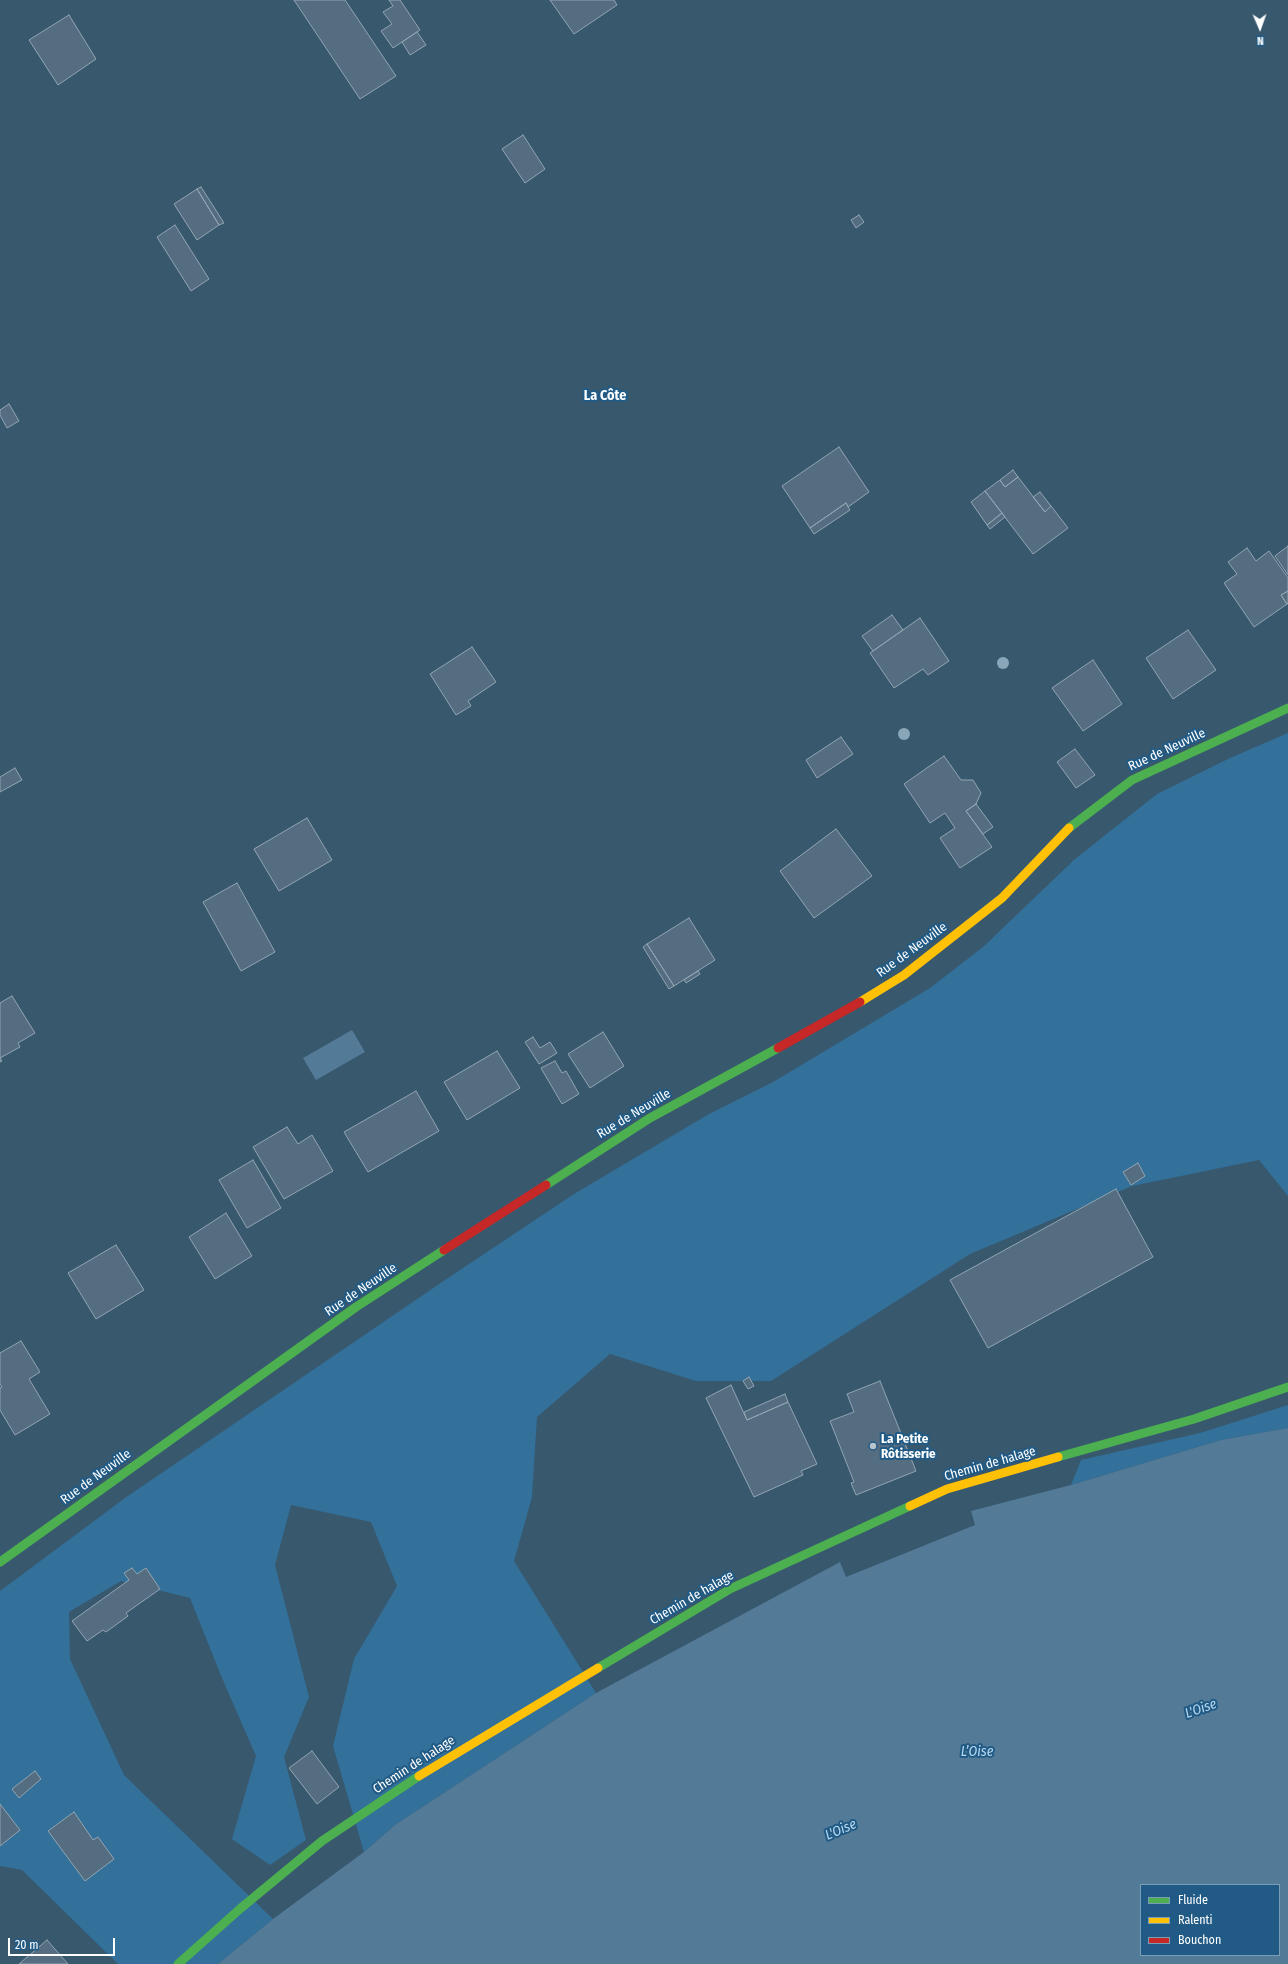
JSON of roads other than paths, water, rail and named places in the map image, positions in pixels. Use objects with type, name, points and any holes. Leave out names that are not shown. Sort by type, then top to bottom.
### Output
[{"type":"street","name":"Rue de Neuville","points":[[0,1562],[356,1307],[650,1118],[837,1016],[904,975],[1002,898],[1063,833],[1132,780],[1288,708]]},
{"type":"street","name":"Chemin de halage","points":[[178,1964],[241,1908],[322,1841],[441,1761],[730,1589],[947,1490],[1194,1419],[1288,1386]]},
{"type":"water","points":[[352,1030],[365,1052],[316,1080],[303,1058]]},
{"type":"water","name":"L’Oise","points":[[1288,1428],[1288,1964],[218,1964],[273,1919],[364,1852],[395,1825],[596,1693],[840,1562],[846,1577],[975,1525],[971,1511],[1071,1485],[1221,1440]]},
{"type":"place","name":"La Petite Rôtisserie","points":[[873,1446]]},
{"type":"district","name":"La Côte","points":[[605,396]]},
{"type":"water label","name":"L'Oise","points":[[1201,1709]]},
{"type":"water label","name":"L'Oise","points":[[841,1830]]}]
